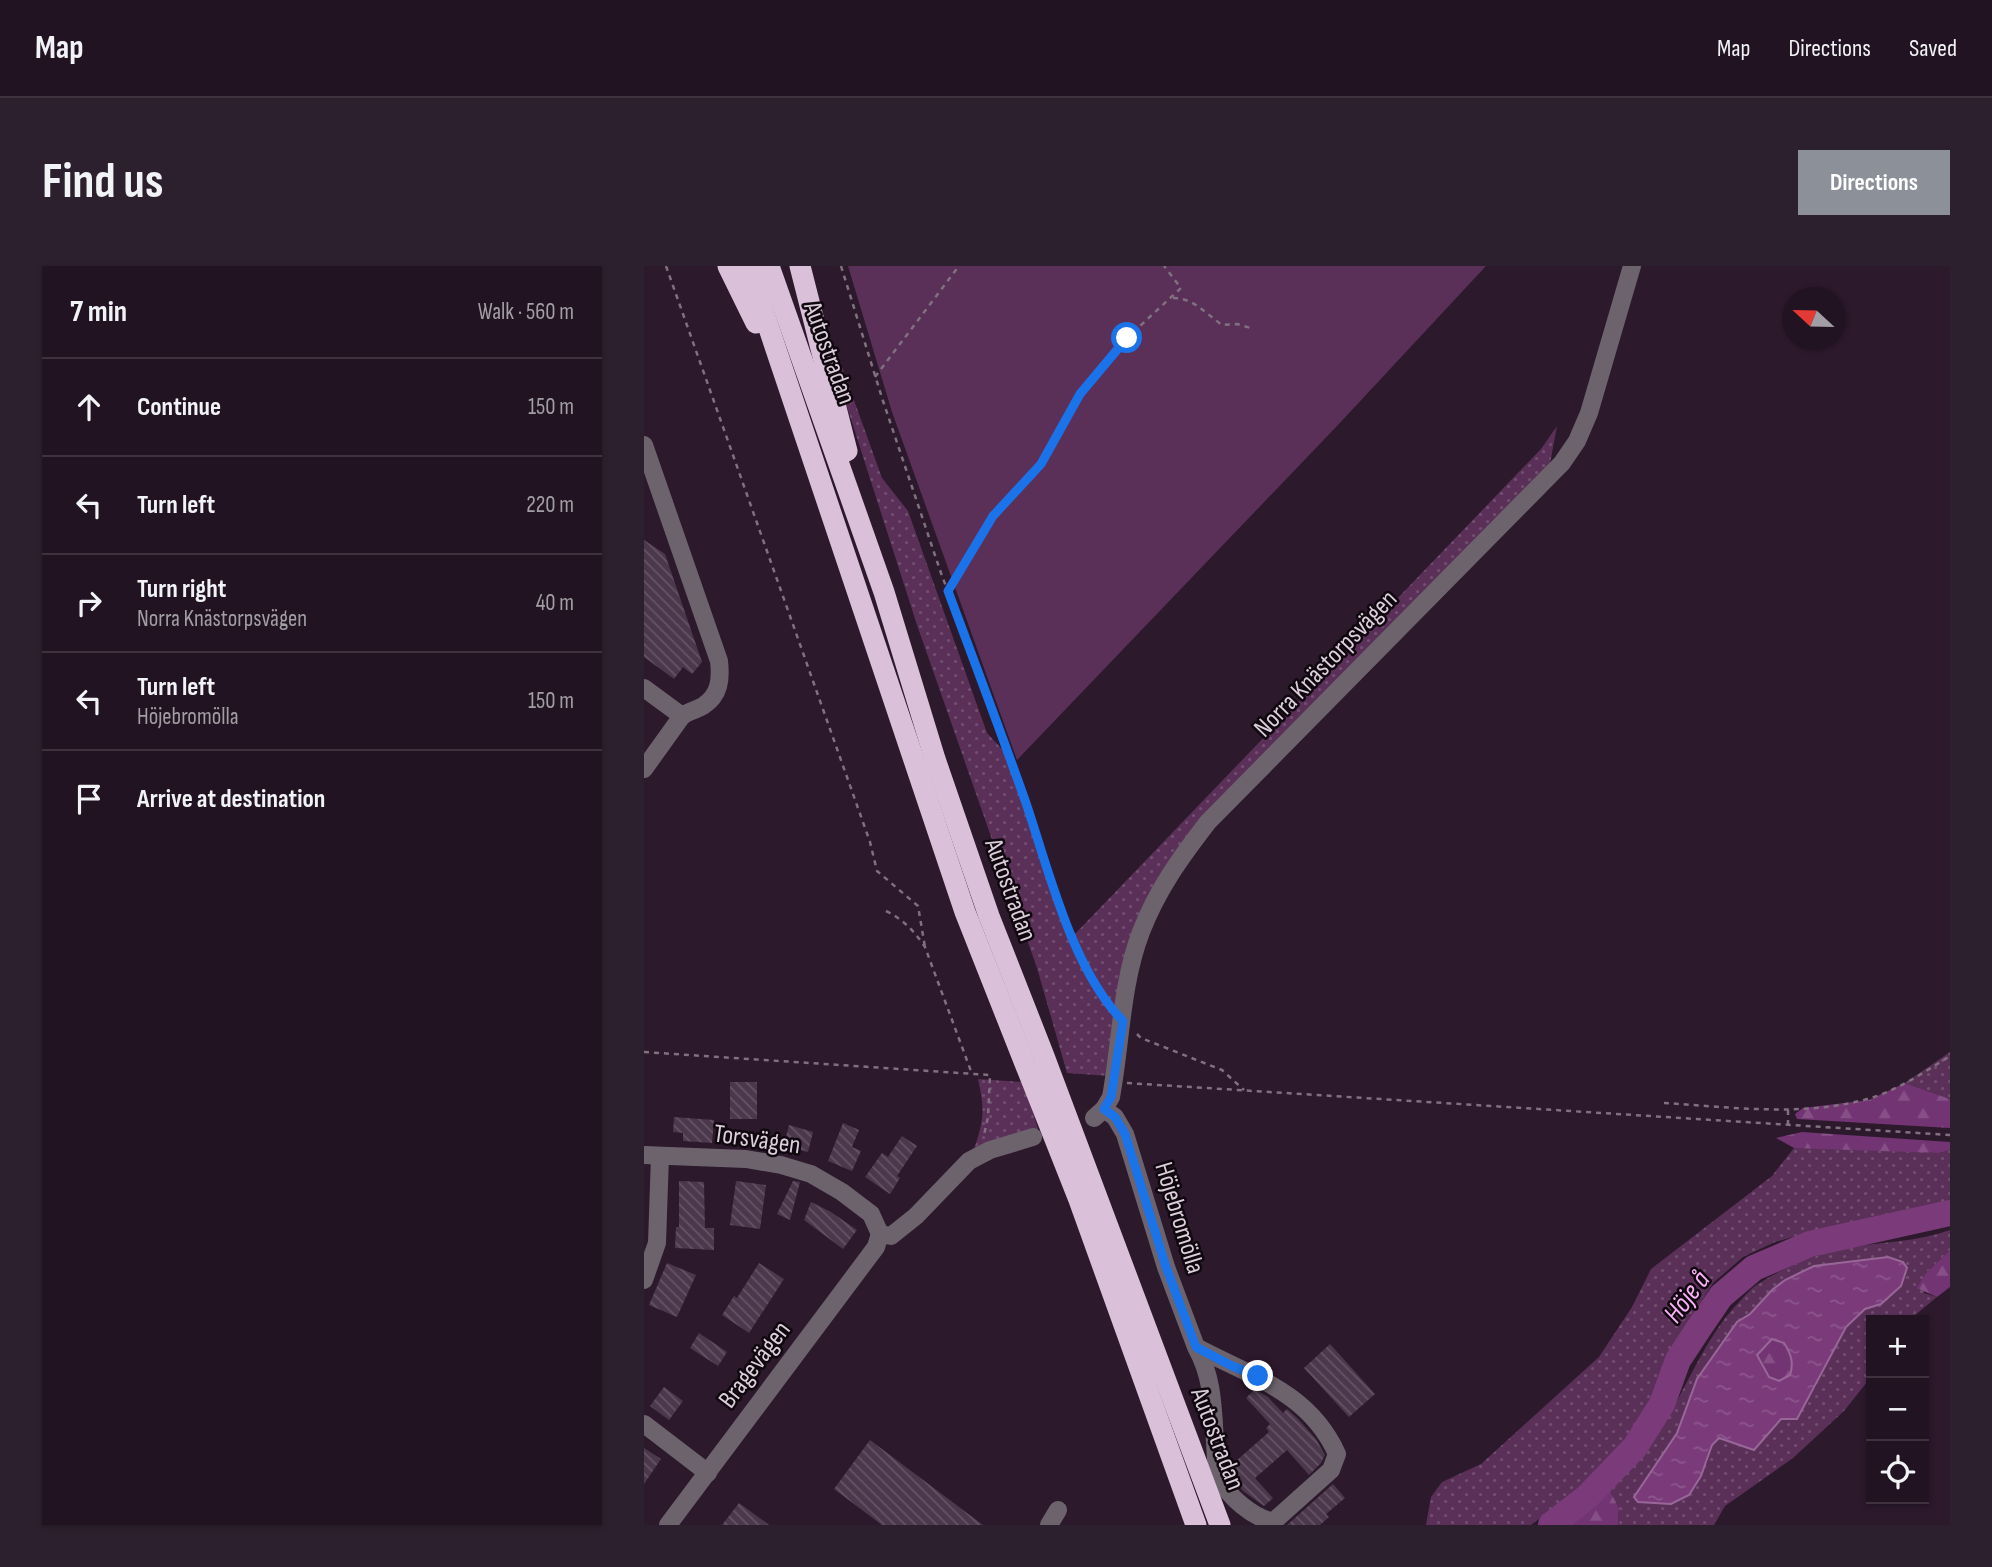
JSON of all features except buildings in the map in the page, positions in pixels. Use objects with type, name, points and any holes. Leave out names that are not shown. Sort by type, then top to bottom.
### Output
[{"type":"highway","points":[[728,266],[793,397]]},
{"type":"highway","name":"Autostradan","points":[[748,266],[965,912],[1079,1200],[1196,1525]]},
{"type":"highway","name":"Autostradan","points":[[769,266],[884,592],[935,759],[989,916],[1220,1525]]},
{"type":"highway","points":[[800,266],[884,592]]},
{"type":"street","name":"Norra Knästorpsvägen","points":[[1099,1114],[1111,1097],[1132,964],[1140,934],[1165,880],[1208,822],[1571,452],[1589,413],[1632,266]]},
{"type":"street","points":[[644,445],[719,661],[721,680],[715,694],[702,706],[682,716],[644,769]]},
{"type":"street","points":[[644,688],[682,716]]},
{"type":"street","name":"Höjebromölla","points":[[1099,1114],[1115,1117],[1125,1134],[1166,1267],[1196,1347],[1204,1362],[1212,1390],[1219,1478],[1233,1496],[1251,1511],[1261,1519],[1273,1522],[1331,1470],[1338,1454],[1331,1439],[1314,1418],[1288,1393],[1196,1347]]},
{"type":"street","points":[[880,1234],[891,1236],[916,1216],[969,1161],[990,1150],[1033,1137]]},
{"type":"street","points":[[644,1280],[657,1243],[652,1156]]},
{"type":"street","name":"Torsvägen","points":[[652,1156],[746,1160],[781,1165],[811,1174],[871,1214],[880,1234]]},
{"type":"street","name":"Bragevägen","points":[[668,1525],[876,1247],[880,1234]]},
{"type":"street","points":[[644,1424],[708,1474]]},
{"type":"path","points":[[666,266],[870,842],[877,871],[918,906],[925,947],[972,1074]]},
{"type":"path","points":[[841,266],[875,377],[948,591],[1004,741],[1079,957],[1111,1009],[1141,1038],[1222,1070],[1244,1090]]},
{"type":"path","points":[[875,377],[958,266]]},
{"type":"path","points":[[948,591],[993,516],[1041,464],[1088,382],[1127,338],[1181,288],[1164,266]]},
{"type":"path","points":[[1169,299],[1183,298],[1194,302],[1222,325],[1237,324],[1254,329]]},
{"type":"path","points":[[886,911],[898,916],[925,947]]},
{"type":"path","points":[[644,1052],[990,1075],[988,1117],[981,1144],[969,1161]]},
{"type":"path","points":[[1664,1103],[1788,1109],[1846,1105],[1876,1096],[1911,1080],[1950,1056]]},
{"type":"path","points":[[1114,1082],[1950,1135]]},
{"type":"path","points":[[1788,1109],[1788,1124]]},
{"type":"shaded area","points":[[848,266],[1486,266],[1337,426],[1017,760],[892,412]]},
{"type":"shaded area","points":[[824,335],[841,364],[882,478],[908,511],[987,733],[1014,762],[1074,935],[1541,449],[1557,426],[1549,469],[1233,787],[1147,906],[1109,1076],[1067,1073],[1037,968],[917,625]]},
{"type":"shaded area","points":[[1950,1052],[1950,1099],[1905,1083]]},
{"type":"shaded area","points":[[978,1079],[1023,1082],[1038,1129],[973,1152],[982,1116]]},
{"type":"shaded area","points":[[1794,1148],[1939,1153],[1950,1150],[1950,1204],[1864,1224],[1807,1233],[1775,1242],[1743,1257],[1713,1283],[1687,1324],[1630,1439],[1607,1464],[1531,1525],[1426,1525],[1431,1497],[1442,1482],[1481,1464],[1599,1357],[1632,1307],[1651,1269],[1772,1176]]},
{"type":"shaded area","points":[[1950,1230],[1950,1250],[1926,1273],[1924,1293],[1937,1297],[1915,1315],[1866,1315],[1866,1383],[1844,1411],[1793,1458],[1725,1506],[1714,1525],[1618,1525],[1619,1508],[1608,1487],[1630,1470],[1648,1449],[1705,1348],[1721,1324],[1752,1288],[1789,1267],[1823,1254]],"holes":[[[1888,1257],[1881,1304],[1865,1309],[1846,1327],[1815,1388],[1781,1418],[1754,1450],[1719,1438],[1712,1445],[1707,1463],[1671,1504],[1638,1502],[1657,1462],[1677,1433],[1697,1379],[1737,1322],[1750,1314],[1772,1290],[1785,1280],[1815,1266]]]},
{"type":"green space","points":[[1905,1083],[1950,1099],[1950,1128],[1797,1119],[1795,1114],[1803,1108],[1869,1100]]},
{"type":"green space","points":[[1802,1132],[1950,1142],[1950,1150],[1939,1153],[1794,1148],[1776,1138]]},
{"type":"green space","points":[[1950,1250],[1950,1287],[1937,1297],[1917,1288],[1926,1273]]},
{"type":"green space","points":[[1773,1339],[1784,1342],[1792,1362],[1790,1375],[1779,1381],[1769,1378],[1757,1355]]},
{"type":"green space","points":[[1608,1487],[1619,1508],[1618,1525],[1565,1525],[1601,1496]]},
{"type":"water","points":[[1888,1257],[1903,1262],[1907,1268],[1901,1286],[1881,1304],[1865,1309],[1846,1327],[1797,1419],[1781,1419],[1754,1450],[1719,1438],[1712,1445],[1701,1476],[1689,1495],[1671,1504],[1638,1502],[1634,1497],[1677,1433],[1697,1379],[1737,1322],[1750,1314],[1785,1280],[1814,1266]],"holes":[[[1772,1339],[1784,1343],[1792,1366],[1790,1375],[1779,1381],[1769,1377],[1757,1355]]]},
{"type":"waterway","name":"Höje å","points":[[1551,1525],[1587,1497],[1635,1447],[1662,1404],[1678,1360],[1699,1328],[1721,1296],[1754,1268],[1810,1244],[1950,1213]]},
{"type":"route","points":[[1127,338],[1088,382],[1041,464],[993,516],[948,591],[1004,741],[1079,957],[1111,1009],[1123,1021],[1111,1097],[1104,1109],[1115,1117],[1125,1134],[1179,1307],[1196,1347],[1258,1376]]}]
